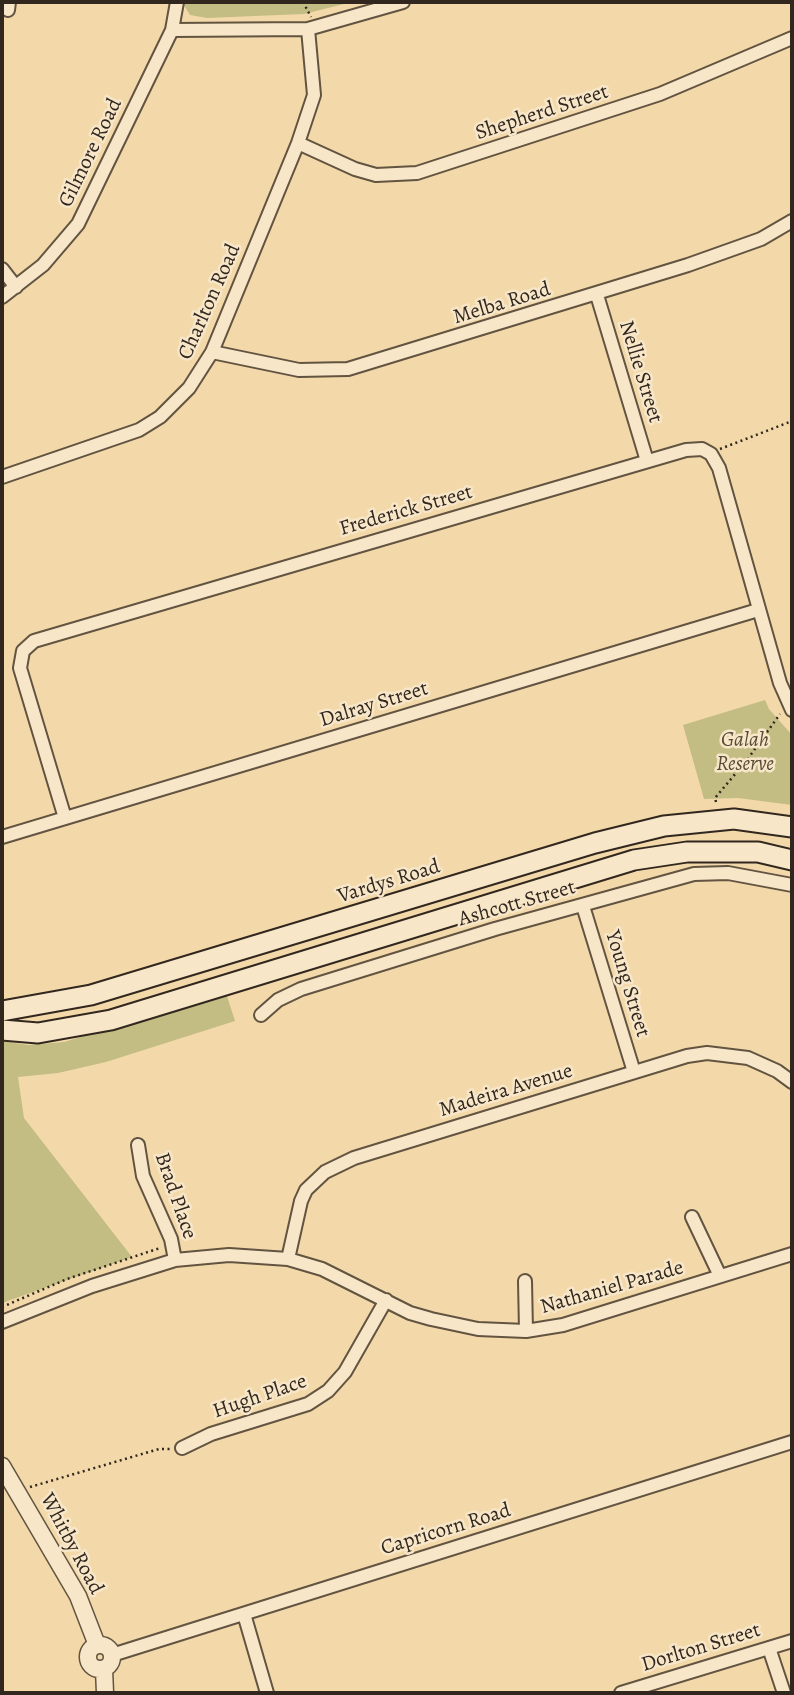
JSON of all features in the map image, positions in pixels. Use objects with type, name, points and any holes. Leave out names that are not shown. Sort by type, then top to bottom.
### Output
[{"type":"main road","name":"Vardys Road","points":[[2,1012],[91,995],[595,843],[652,829],[726,819],[792,827]]},
{"type":"main road","points":[[2,1030],[38,1033],[111,1020],[634,860],[687,852],[758,852],[792,860]]},
{"type":"street","name":"Gilmore Road","points":[[2,297],[62,246],[78,224],[172,30],[177,2]]},
{"type":"street","points":[[172,30],[311,28],[403,2]]},
{"type":"street","name":"Charlton Road","points":[[2,477],[139,430],[175,403],[212,352],[298,143],[314,95],[311,28]]},
{"type":"street","name":"Shepherd Street","points":[[298,143],[355,169],[376,175],[417,173],[660,94],[792,38]]},
{"type":"street","name":"Melba Road","points":[[212,352],[299,370],[348,369],[597,295],[761,239],[792,221]]},
{"type":"street","points":[[2,269],[16,287]]},
{"type":"street","name":"Nellie Street","points":[[597,295],[647,461]]},
{"type":"street","name":"Frederick Street","points":[[65,818],[20,668],[23,651],[34,642],[686,450],[702,449],[711,454]]},
{"type":"street","points":[[711,454],[719,468],[758,610],[790,707]]},
{"type":"street","name":"Dalray Street","points":[[2,837],[758,610]]},
{"type":"street","name":"Ashcott Street","points":[[261,1015],[278,1000],[301,989],[495,929],[694,874],[728,873],[792,885]]},
{"type":"street","name":"Young Street","points":[[583,906],[634,1072]]},
{"type":"street","name":"Madeira Avenue","points":[[288,1259],[306,1190],[314,1180],[339,1164],[687,1056],[729,1054],[763,1064],[792,1082]]},
{"type":"street","name":"Brad Place","points":[[138,1145],[143,1176],[171,1240],[175,1261]]},
{"type":"street","points":[[692,1217],[720,1276]]},
{"type":"street","name":"Nathaniel Parade","points":[[2,1322],[92,1286],[175,1261],[229,1255],[288,1259],[322,1269],[410,1313],[478,1329],[526,1331],[563,1325],[792,1254]]},
{"type":"street","points":[[525,1281],[526,1331]]},
{"type":"street","name":"Hugh Place","points":[[182,1448],[203,1437],[317,1399],[336,1384],[345,1372],[386,1300]]},
{"type":"street","name":"Capricorn Road","points":[[108,1662],[244,1614],[792,1442]]},
{"type":"street","name":"Whitby Road","points":[[2,1466],[78,1596],[97,1645],[91,1649],[88,1658],[95,1668],[108,1662]]},
{"type":"street","points":[[244,1614],[267,1693]]},
{"type":"street","name":"Dorlton Street","points":[[621,1693],[792,1641]]},
{"type":"street","points":[[769,1648],[784,1693]]},
{"type":"street","points":[[106,1693],[108,1662]]},
{"type":"path","points":[[303,2],[311,28]]},
{"type":"path","points":[[711,454],[792,421]]},
{"type":"path","points":[[716,802],[715,798],[790,707]]},
{"type":"path","points":[[2,1307],[67,1279],[160,1248]]},
{"type":"path","points":[[18,1491],[159,1449],[182,1448]]},
{"type":"green space","points":[[182,2],[352,2],[304,14],[207,18],[190,15]]},
{"type":"green space","name":"Galah Reserve","points":[[765,700],[769,709],[792,735],[792,805],[738,798],[704,799],[683,725]]},
{"type":"green space","points":[[226,993],[235,1021],[106,1062],[58,1073],[18,1077],[24,1118],[132,1257],[2,1303],[2,1041],[28,1045],[64,1042]]}]
